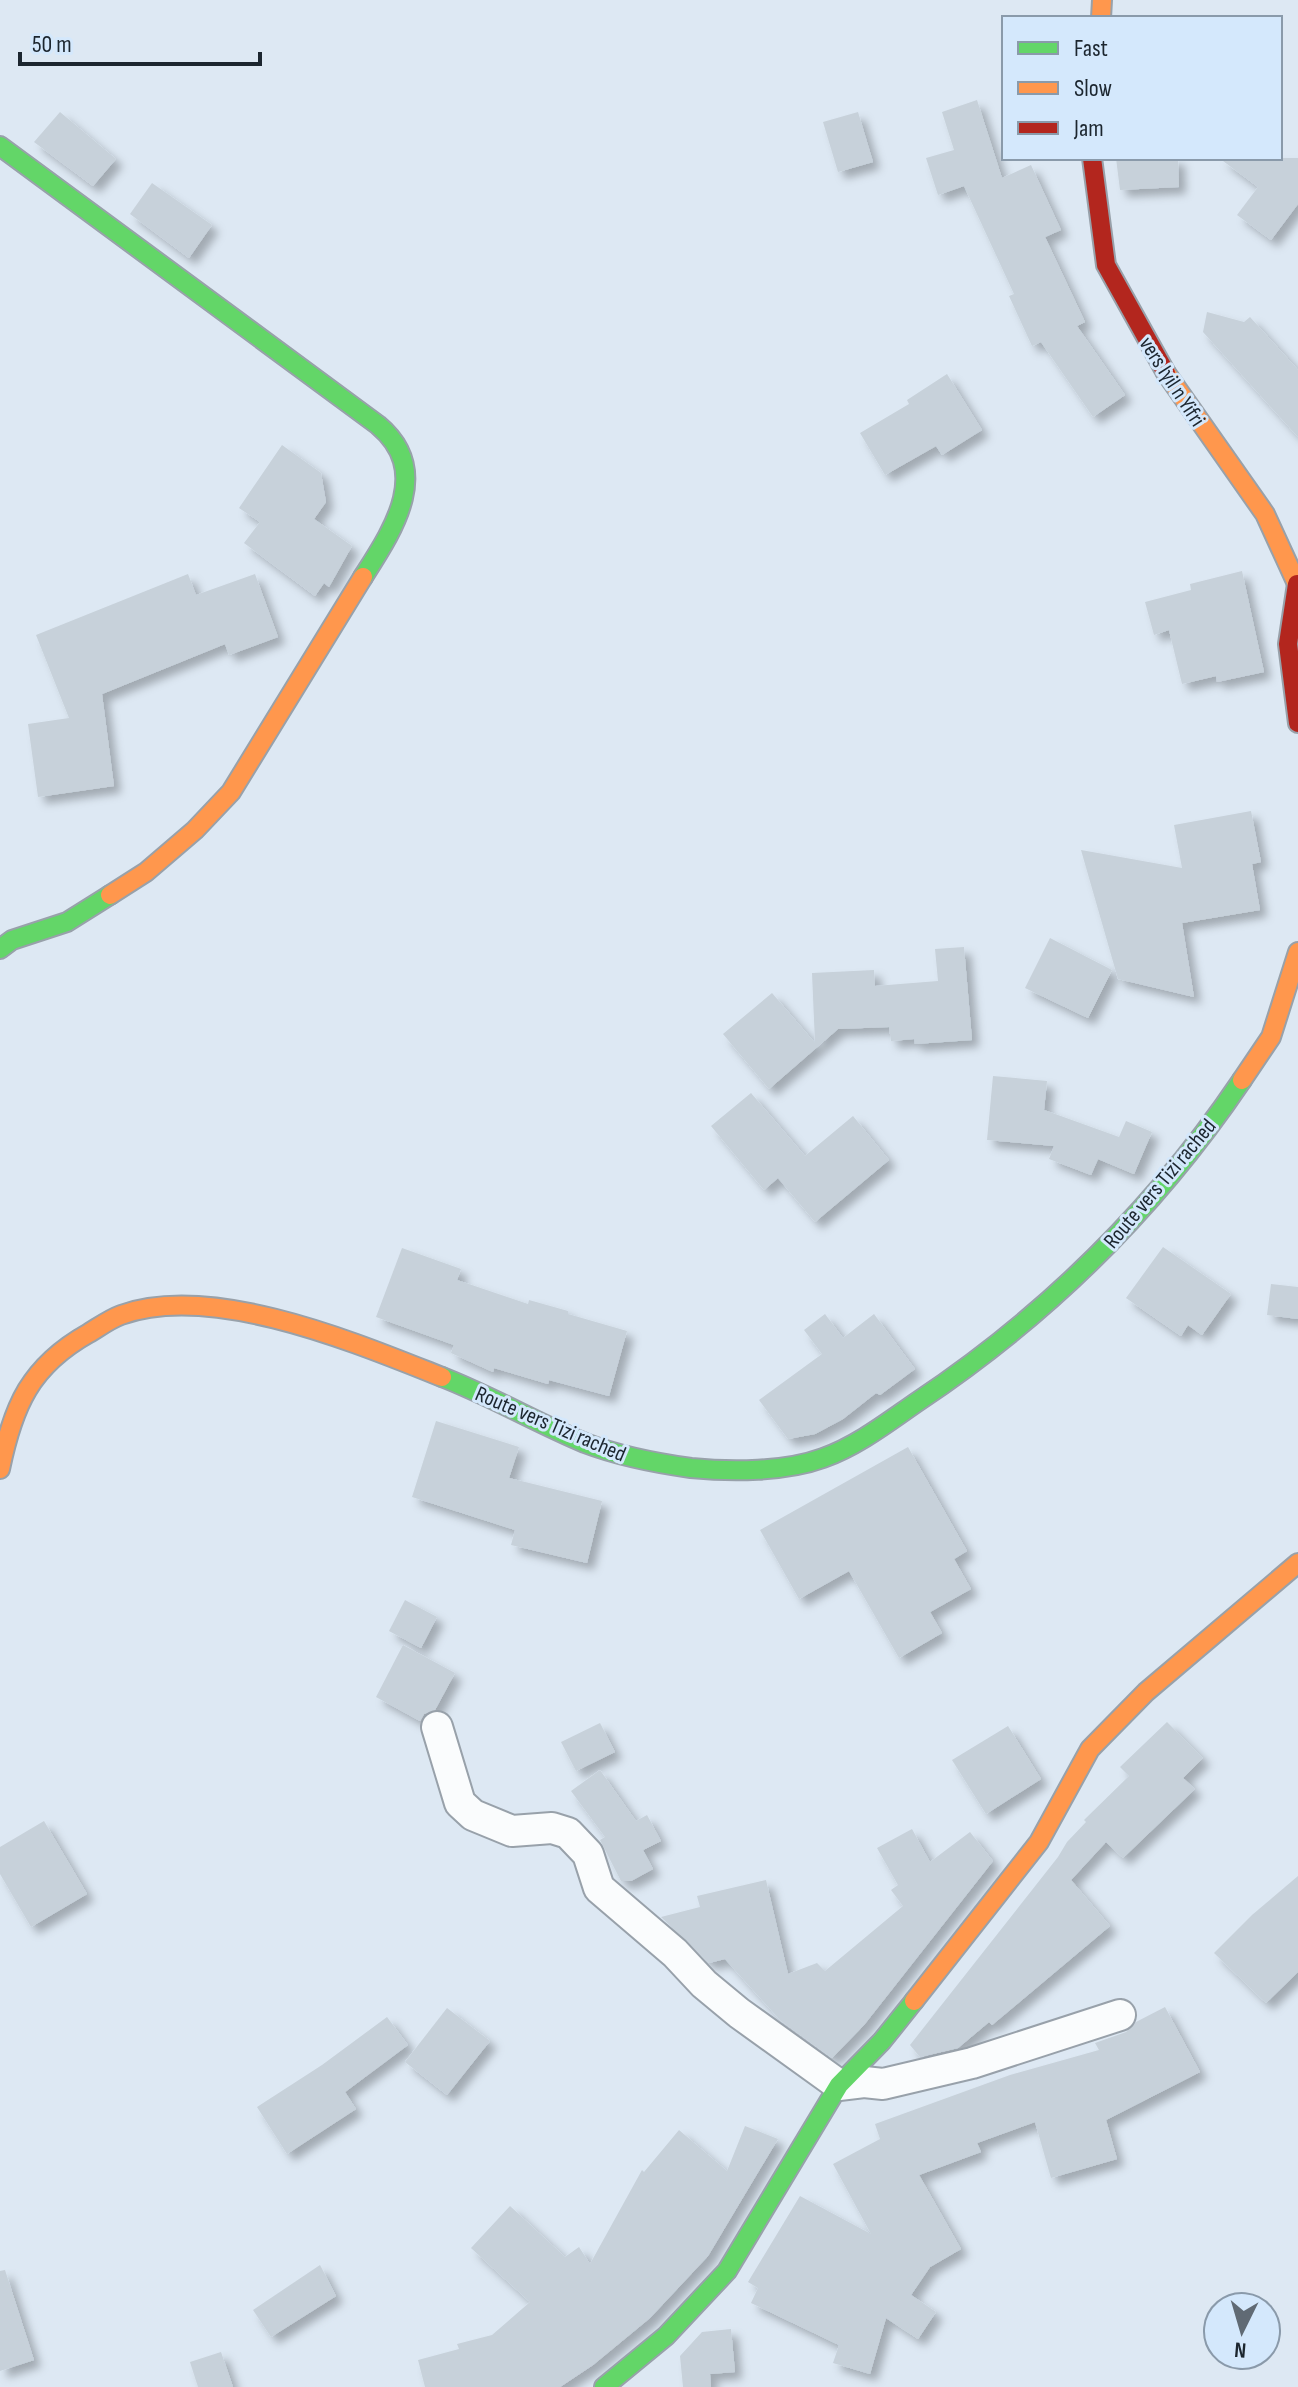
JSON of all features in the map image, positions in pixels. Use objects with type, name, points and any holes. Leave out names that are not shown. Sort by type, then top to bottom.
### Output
[{"type":"main road","points":[[0,146],[378,425],[397,444],[404,471],[402,503],[395,526],[231,792],[195,830],[146,872],[67,922],[12,940],[0,949]]},
{"type":"main road","name":"vers Iγil n Yifri","points":[[1092,160],[1106,265],[1156,359],[1265,514],[1297,585]]},
{"type":"main road","points":[[1297,585],[1288,644],[1298,723]]},
{"type":"main road","name":"Route vers Tizi rached","points":[[0,1469],[9,1425],[38,1371],[78,1339],[120,1315],[164,1306],[217,1308],[352,1341],[448,1379],[586,1443],[640,1460],[694,1468],[756,1471],[823,1458],[874,1431],[949,1381],[1019,1328],[1134,1219],[1225,1105],[1271,1037],[1298,952]]},
{"type":"main road","points":[[604,2387],[666,2336],[727,2271],[839,2085],[882,2041],[1039,1842],[1090,1749],[1146,1692],[1298,1563]]},
{"type":"street","points":[[437,1727],[460,1803],[473,1815],[512,1831],[552,1828],[568,1833],[588,1854],[599,1888],[739,2013],[839,2085],[864,2082],[883,2084],[972,2063],[1120,2015]]},
{"type":"building","points":[[977,100],[1002,178],[1031,165],[1061,230],[1045,237],[1085,322],[1077,326],[1125,395],[1093,417],[1041,342],[1032,346],[1009,296],[1014,294],[964,186],[938,195],[926,158],[954,150],[942,112]]},
{"type":"building","points":[[60,112],[116,159],[93,186],[34,142]]},
{"type":"building","points":[[858,112],[873,162],[838,172],[823,122]]},
{"type":"building","points":[[1298,158],[1298,204],[1271,240],[1237,215],[1258,187],[1222,160]]},
{"type":"building","points":[[1116,160],[1178,160],[1179,187],[1120,190]]},
{"type":"building","points":[[152,183],[212,225],[189,258],[130,214]]},
{"type":"building","points":[[1207,312],[1244,322],[1250,317],[1298,370],[1298,437],[1203,332]]},
{"type":"building","points":[[947,374],[982,430],[942,455],[936,446],[885,475],[860,433],[909,404],[907,400]]},
{"type":"building","points":[[282,445],[321,473],[326,502],[314,519],[352,546],[329,587],[324,583],[315,596],[244,543],[260,522],[239,508]]},
{"type":"building","points":[[1242,571],[1264,672],[1217,682],[1216,676],[1182,684],[1169,630],[1154,635],[1145,602],[1191,590],[1190,584]]},
{"type":"building","points":[[188,574],[196,595],[255,574],[278,637],[229,655],[225,644],[102,694],[114,786],[38,797],[28,724],[69,718],[36,635]]},
{"type":"building","points":[[1251,811],[1261,862],[1252,864],[1260,910],[1182,923],[1194,997],[1118,979],[1081,850],[1182,868],[1174,825]]},
{"type":"building","points":[[1050,938],[1112,970],[1088,1018],[1025,988]]},
{"type":"building","points":[[964,947],[972,1040],[915,1044],[914,1039],[891,1041],[889,1027],[838,1029],[769,1089],[723,1034],[772,993],[815,1043],[812,973],[874,970],[875,986],[938,981],[935,949]]},
{"type":"building","points":[[993,1076],[1047,1081],[1044,1110],[1119,1137],[1126,1121],[1152,1132],[1134,1174],[1098,1159],[1091,1175],[1049,1159],[1054,1146],[987,1140]]},
{"type":"building","points":[[751,1093],[805,1156],[853,1116],[889,1160],[815,1222],[778,1178],[764,1190],[711,1126]]},
{"type":"building","points":[[1163,1247],[1231,1294],[1202,1335],[1188,1325],[1181,1336],[1126,1298]]},
{"type":"building","points":[[402,1248],[461,1269],[457,1280],[528,1304],[529,1300],[627,1331],[609,1396],[549,1380],[548,1384],[494,1368],[493,1372],[451,1353],[454,1345],[376,1317]]},
{"type":"building","points":[[1271,1284],[1298,1287],[1298,1319],[1267,1315]]},
{"type":"building","points":[[825,1314],[843,1338],[874,1314],[915,1369],[880,1395],[876,1393],[843,1419],[815,1434],[788,1439],[759,1400],[822,1354],[804,1330]]},
{"type":"building","points":[[436,1421],[519,1447],[509,1478],[602,1501],[587,1563],[511,1545],[515,1530],[412,1497]]},
{"type":"building","points":[[908,1447],[967,1551],[954,1559],[971,1589],[930,1612],[942,1633],[899,1658],[849,1571],[799,1599],[760,1530]]},
{"type":"building","points":[[405,1600],[437,1617],[421,1648],[389,1631]]},
{"type":"building","points":[[403,1645],[455,1673],[435,1710],[424,1714],[420,1721],[376,1697]]},
{"type":"building","points":[[1167,1722],[1203,1758],[1183,1778],[1195,1789],[1123,1858],[1106,1842],[1071,1880],[1110,1926],[992,2025],[989,2022],[958,2048],[920,2057],[910,2045],[1067,1842],[1086,1822],[1084,1820],[1129,1776],[1120,1767]]},
{"type":"building","points":[[600,1723],[615,1752],[576,1771],[561,1742]]},
{"type":"building","points":[[1008,1726],[1041,1779],[986,1814],[952,1760]]},
{"type":"building","points":[[600,1770],[636,1821],[647,1815],[661,1841],[643,1850],[653,1869],[631,1881],[621,1881],[600,1840],[605,1837],[571,1791]]},
{"type":"building","points":[[44,1821],[87,1894],[31,1927],[0,1874],[0,1847]]},
{"type":"building","points":[[912,1829],[930,1862],[970,1832],[993,1861],[864,2025],[832,2058],[780,2020],[725,1959],[709,1963],[661,1917],[700,1907],[697,1896],[766,1880],[788,1974],[817,1963],[825,1971],[903,1906],[891,1890],[898,1885],[877,1848]]},
{"type":"building","points":[[1298,1876],[1298,1972],[1266,2003],[1214,1953]]},
{"type":"building","points":[[1165,2007],[1200,2072],[1106,2120],[1117,2159],[1051,2178],[1035,2122],[977,2143],[981,2152],[919,2175],[961,2249],[930,2267],[911,2295],[936,2312],[918,2339],[886,2318],[870,2374],[833,2363],[839,2345],[751,2303],[758,2288],[748,2282],[800,2196],[871,2234],[833,2164],[880,2139],[875,2124],[1010,2075],[1099,2050],[1095,2043],[1126,2032],[1136,2022]]},
{"type":"building","points":[[447,2008],[490,2041],[447,2095],[405,2062]]},
{"type":"building","points":[[387,2017],[408,2045],[345,2092],[356,2109],[287,2154],[257,2107],[322,2065]]},
{"type":"building","points":[[745,2126],[778,2139],[708,2256],[650,2318],[593,2365],[560,2387],[425,2387],[418,2360],[459,2349],[457,2344],[492,2335],[530,2302],[471,2248],[510,2206],[565,2257],[579,2247],[590,2264],[642,2170],[644,2172],[679,2130],[727,2171]]},
{"type":"building","points":[[320,2265],[336,2296],[271,2337],[253,2310]]},
{"type":"building","points":[[5,2270],[34,2360],[0,2371],[0,2271]]},
{"type":"building","points":[[731,2329],[735,2372],[710,2374],[711,2387],[683,2387],[680,2356],[702,2332]]},
{"type":"building","points":[[221,2352],[233,2387],[198,2387],[190,2362]]},
{"type":"traffic: fast","points":[[0,146],[378,425],[394,443],[403,462],[405,481],[402,501],[386,540],[363,577]]},
{"type":"traffic: fast","points":[[0,949],[12,940],[67,922],[110,895]]},
{"type":"traffic: fast","points":[[442,1377],[585,1443],[637,1458],[691,1468],[723,1470],[792,1466],[823,1458],[872,1433],[964,1369],[1054,1296],[1135,1216],[1173,1173],[1242,1080]]},
{"type":"traffic: fast","points":[[604,2387],[666,2336],[727,2271],[839,2085],[882,2041],[914,2001]]},
{"type":"traffic: slow","points":[[1101,16],[1102,0]]},
{"type":"traffic: slow","points":[[1166,373],[1265,514],[1298,586]]},
{"type":"traffic: slow","points":[[110,895],[146,872],[195,830],[231,792],[363,577]]},
{"type":"traffic: slow","points":[[1242,1080],[1271,1037],[1298,952]]},
{"type":"traffic: slow","points":[[0,1469],[18,1407],[38,1374],[52,1359],[121,1315],[157,1307],[197,1306],[240,1311],[283,1321],[368,1348],[442,1377]]},
{"type":"traffic: slow","points":[[914,2001],[1039,1842],[1090,1749],[1146,1692],[1298,1563]]},
{"type":"traffic: jam","points":[[1092,160],[1106,265],[1166,373]]},
{"type":"traffic: jam","points":[[1297,584],[1288,644],[1298,723]]}]
